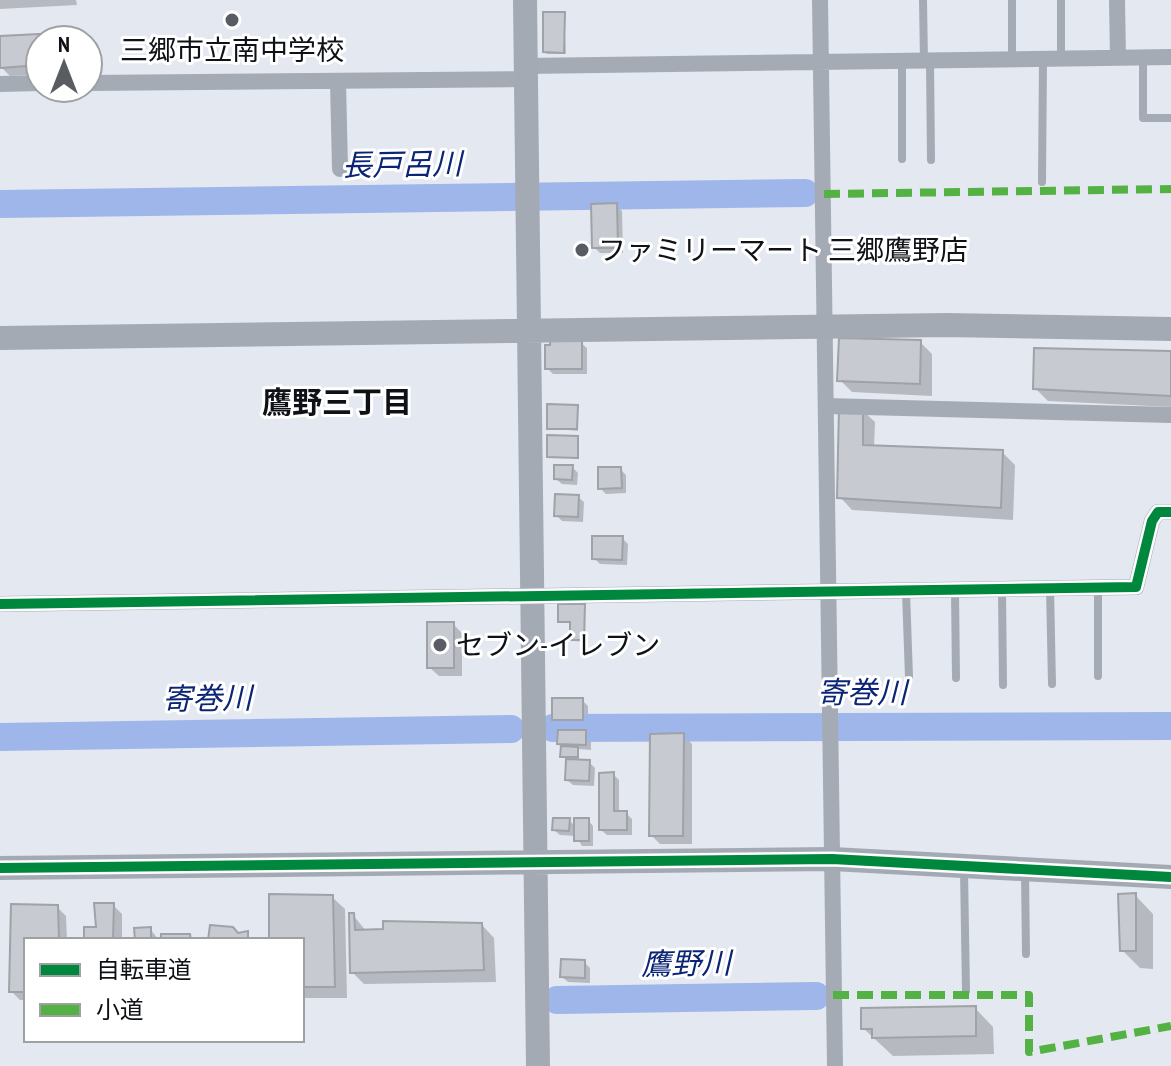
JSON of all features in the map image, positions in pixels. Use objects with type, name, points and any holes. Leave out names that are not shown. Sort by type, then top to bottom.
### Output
[{"type":"street","points":[[525,0],[538,1066]]},
{"type":"street","points":[[820,0],[835,1066]]},
{"type":"street","points":[[1117,0],[1118,58]]},
{"type":"street","points":[[104,83],[338,81],[822,62],[1171,57]]},
{"type":"street","points":[[338,81],[340,169]]},
{"type":"street","points":[[0,84],[24,83]]},
{"type":"street","points":[[0,338],[825,326],[1171,329]]},
{"type":"street","points":[[826,406],[1171,415]]},
{"type":"street","points":[[0,604],[1136,587],[1152,521],[1158,512],[1171,512]]},
{"type":"street","points":[[0,868],[832,859],[1171,877]]},
{"type":"lane","points":[[923,0],[931,160]]},
{"type":"lane","points":[[1012,0],[1012,60]]},
{"type":"lane","points":[[1061,0],[1061,59]]},
{"type":"lane","points":[[1143,58],[1143,118],[1171,118]]},
{"type":"lane","points":[[1042,182],[1043,60]]},
{"type":"lane","points":[[902,62],[902,159]]},
{"type":"lane","points":[[1050,588],[1052,684]]},
{"type":"lane","points":[[1098,588],[1098,676]]},
{"type":"lane","points":[[1002,590],[1003,685]]},
{"type":"lane","points":[[955,591],[956,678]]},
{"type":"lane","points":[[906,592],[909,677]]},
{"type":"lane","points":[[964,865],[966,991]]},
{"type":"lane","points":[[1025,869],[1026,954]]},
{"type":"building","points":[[543,12],[565,12],[564,53],[543,52]]},
{"type":"building","points":[[24,35],[24,66],[0,68],[0,36]]},
{"type":"building","points":[[617,203],[618,248],[592,248],[591,204]]},
{"type":"building","points":[[839,338],[921,340],[920,384],[837,381]]},
{"type":"building","points":[[550,340],[582,341],[582,369],[545,369],[545,345],[550,345]]},
{"type":"building","points":[[1034,348],[1171,351],[1171,396],[1033,389]]},
{"type":"building","points":[[547,404],[578,405],[577,429],[547,429]]},
{"type":"building","points":[[839,407],[863,408],[863,445],[1003,450],[1001,508],[837,498]]},
{"type":"building","points":[[547,435],[578,436],[578,458],[547,457]]},
{"type":"building","points":[[554,465],[573,465],[572,480],[554,479]]},
{"type":"building","points":[[598,467],[621,467],[622,488],[598,489]]},
{"type":"building","points":[[555,494],[579,495],[578,517],[554,516]]},
{"type":"building","points":[[592,536],[623,536],[622,560],[592,559]]},
{"type":"building","points":[[558,604],[585,604],[584,640],[570,640],[570,622],[558,622]]},
{"type":"building","name":"セブン-イレブン","points":[[427,622],[454,622],[454,668],[427,668]]},
{"type":"building","points":[[552,698],[583,698],[583,720],[552,720]]},
{"type":"building","points":[[558,730],[586,730],[586,745],[557,744]]},
{"type":"building","points":[[684,733],[683,836],[649,836],[650,734]]},
{"type":"building","points":[[561,746],[578,747],[578,757],[560,757]]},
{"type":"building","points":[[566,759],[590,760],[589,781],[565,780]]},
{"type":"building","points":[[614,772],[614,811],[627,811],[627,830],[599,830],[599,773]]},
{"type":"building","points":[[553,818],[570,818],[569,831],[552,830]]},
{"type":"building","points":[[574,818],[589,818],[589,841],[574,841]]},
{"type":"building","points":[[1136,893],[1136,951],[1120,951],[1118,894]]},
{"type":"building","points":[[269,894],[333,895],[335,987],[304,987],[304,938],[269,938]]},
{"type":"building","points":[[94,903],[114,903],[113,938],[84,938],[84,927],[96,927]]},
{"type":"building","points":[[11,904],[58,905],[59,938],[24,938],[24,992],[9,992]]},
{"type":"building","points":[[349,913],[354,913],[355,930],[383,929],[383,921],[482,923],[484,970],[350,973]]},
{"type":"building","points":[[210,925],[233,927],[238,933],[248,931],[248,938],[208,938]]},
{"type":"building","points":[[151,927],[151,938],[135,938],[134,928]]},
{"type":"building","points":[[161,934],[190,934],[191,938],[161,938]]},
{"type":"building","points":[[561,959],[585,960],[585,978],[560,977]]},
{"type":"building","points":[[976,1006],[976,1036],[872,1038],[872,1029],[861,1029],[861,1008]]},
{"type":"waterway","name":"長戸呂川","points":[[0,204],[805,193]]},
{"type":"waterway","name":"寄巻川","points":[[553,728],[1171,726]]},
{"type":"waterway","name":"寄巻川","points":[[0,737],[511,729]]},
{"type":"waterway","name":"鷹野川","points":[[557,1000],[816,996]]},
{"type":"marked path","points":[[824,194],[1171,189]]},
{"type":"marked path","points":[[833,995],[1029,995],[1029,1052],[1171,1026]]},
{"type":"cycle path","points":[[0,604],[1136,587],[1152,521],[1158,512],[1171,512]]},
{"type":"cycle path","points":[[0,868],[832,859],[1171,877]]},
{"type":"place","name":"三郷市立南中学校","points":[[232,20]]},
{"type":"place","name":"ファミリーマート 三郷鷹野店","points":[[582,250]]},
{"type":"place","name":"セブン-イレブン","points":[[440,645]]},
{"type":"district","name":"鷹野三丁目","points":[[337,403]]}]
